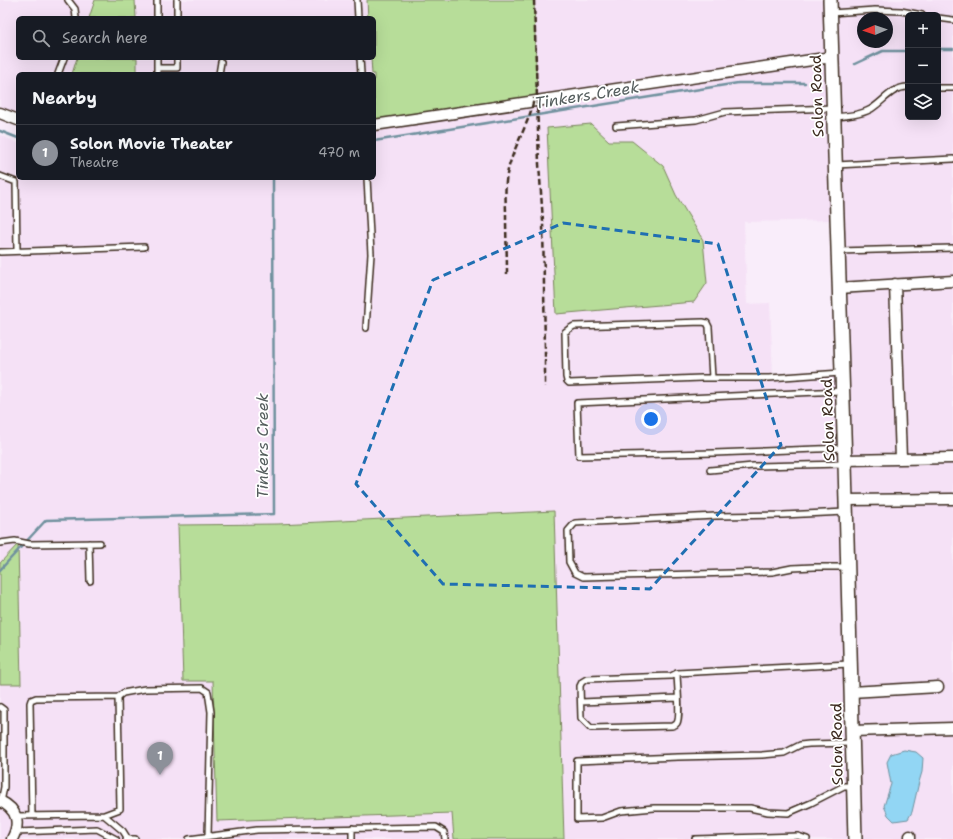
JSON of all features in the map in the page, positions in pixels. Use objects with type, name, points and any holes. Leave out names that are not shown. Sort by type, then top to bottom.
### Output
[{"type":"street","name":"Solon Road","points":[[830,6],[845,457],[855,839]]},
{"type":"street","points":[[376,125],[832,57]]},
{"type":"street","points":[[0,113],[16,119]]},
{"type":"street","points":[[839,288],[953,281]]},
{"type":"street","points":[[895,284],[901,459]]},
{"type":"street","points":[[845,457],[901,459],[953,458]]},
{"type":"street","points":[[846,506],[953,499]]},
{"type":"street","points":[[851,692],[938,687]]},
{"type":"street","points":[[852,737],[953,728]]},
{"type":"street","points":[[1,802],[12,809],[15,816],[17,824],[14,836]]},
{"type":"lane","points":[[68,0],[75,9],[76,16]]},
{"type":"lane","points":[[157,0],[157,16]]},
{"type":"lane","points":[[177,0],[177,16]]},
{"type":"lane","points":[[357,0],[358,16]]},
{"type":"lane","points":[[830,6],[906,12]]},
{"type":"lane","points":[[941,18],[953,20]]},
{"type":"lane","points":[[59,72],[63,60]]},
{"type":"lane","points":[[157,60],[157,72]]},
{"type":"lane","points":[[157,68],[177,68],[177,60]]},
{"type":"lane","points":[[360,60],[361,72]]},
{"type":"lane","points":[[219,72],[221,62]]},
{"type":"lane","points":[[616,126],[696,120],[725,112],[858,114],[872,108],[890,93],[905,87]]},
{"type":"lane","points":[[941,88],[953,88]]},
{"type":"lane","points":[[835,165],[953,160]]},
{"type":"lane","points":[[0,176],[16,182],[17,251]]},
{"type":"lane","points":[[366,328],[371,254],[367,180]]},
{"type":"lane","points":[[0,252],[144,247]]},
{"type":"lane","points":[[838,251],[953,248]]},
{"type":"lane","points":[[712,378],[709,327],[707,323],[574,326],[569,328],[566,332],[566,377],[569,383],[712,378],[769,378],[842,373]]},
{"type":"lane","points":[[842,391],[577,403],[579,456],[722,453],[845,457]]},
{"type":"lane","points":[[710,470],[845,457]]},
{"type":"lane","points":[[846,506],[783,515],[716,516],[575,523],[568,530],[569,562],[575,573],[583,578],[772,572],[792,568],[848,567]]},
{"type":"lane","points":[[0,543],[15,541],[29,544],[100,543]]},
{"type":"lane","points":[[89,543],[90,581]]},
{"type":"lane","points":[[677,673],[679,719],[675,725],[591,728],[581,718],[580,686],[585,680],[671,676],[677,673],[850,664]]},
{"type":"lane","points":[[32,816],[30,703],[32,700],[36,698],[118,697],[123,693],[144,689],[202,688],[208,692],[211,712],[208,836]]},
{"type":"lane","points":[[15,816],[104,815],[120,809],[118,697]]},
{"type":"lane","points":[[581,702],[678,698]]},
{"type":"lane","points":[[0,707],[4,710],[2,772],[4,786],[1,802]]},
{"type":"lane","points":[[852,737],[800,745],[784,752],[762,755],[576,761],[577,819],[602,818],[621,811],[654,808],[750,808],[768,812],[788,813],[839,788],[844,786],[854,786]]},
{"type":"lane","points":[[104,815],[123,832],[127,839],[135,839]]},
{"type":"lane","points":[[192,839],[257,830],[436,827],[444,832],[445,839]]},
{"type":"lane","points":[[352,828],[352,839]]},
{"type":"lane","points":[[14,836],[31,832],[97,829],[116,839]]},
{"type":"lane","points":[[31,832],[31,839]]},
{"type":"lane","points":[[695,839],[798,836],[807,839]]},
{"type":"highlighted area","points":[[563,223],[718,244],[781,445],[650,589],[443,584],[356,484],[433,280]]},
{"type":"shaded area","points":[[0,0],[95,0],[90,16],[16,16],[16,60],[76,60],[73,72],[16,72],[16,119],[0,113]]},
{"type":"shaded area","points":[[135,0],[367,0],[368,16],[136,16]]},
{"type":"shaded area","points":[[534,0],[953,0],[953,839],[564,839],[553,511],[278,524],[178,526],[183,681],[213,681],[217,821],[452,813],[454,839],[0,839],[0,684],[21,684],[18,544],[0,563],[0,135],[16,142],[16,180],[376,180],[376,125],[537,101]],"holes":[[[837,220],[842,373],[773,377],[770,303],[747,304],[744,222]]]},
{"type":"shaded area","points":[[137,60],[371,60],[372,72],[137,72]]},
{"type":"green space","points":[[95,0],[135,0],[136,16],[90,16]]},
{"type":"green space","points":[[367,0],[534,0],[537,101],[376,125],[376,72],[372,72],[371,60],[376,60],[376,16],[368,16]]},
{"type":"green space","points":[[76,60],[137,60],[137,72],[73,72]]},
{"type":"green space","points":[[591,124],[609,141],[632,141],[663,166],[676,195],[703,240],[707,283],[694,302],[556,314],[547,128]]},
{"type":"green space","points":[[554,511],[564,839],[454,839],[452,813],[217,821],[213,681],[183,681],[178,525],[278,524]]},
{"type":"green space","points":[[18,544],[21,684],[0,684],[0,563]]},
{"type":"water","points":[[904,750],[916,752],[923,758],[922,772],[912,812],[908,819],[894,821],[888,815],[884,806],[891,784],[887,762],[891,754]]},
{"type":"waterway","name":"Tinkers Creek","points":[[941,49],[953,49]]},
{"type":"waterway","name":"Tinkers Creek","points":[[855,64],[883,51],[905,51]]},
{"type":"waterway","name":"Tinkers Creek","points":[[376,141],[738,83],[805,83]]},
{"type":"waterway","name":"Tinkers Creek","points":[[0,131],[16,137]]},
{"type":"waterway","name":"Tinkers Creek","points":[[0,570],[46,520],[274,514],[273,180]]},
{"type":"railway","points":[[534,0],[539,164],[543,221],[545,387]]},
{"type":"railway","points":[[507,274],[506,181],[514,152],[529,116],[534,98]]},
{"type":"place","name":"Solon Movie Theater","points":[[160,775]]}]
